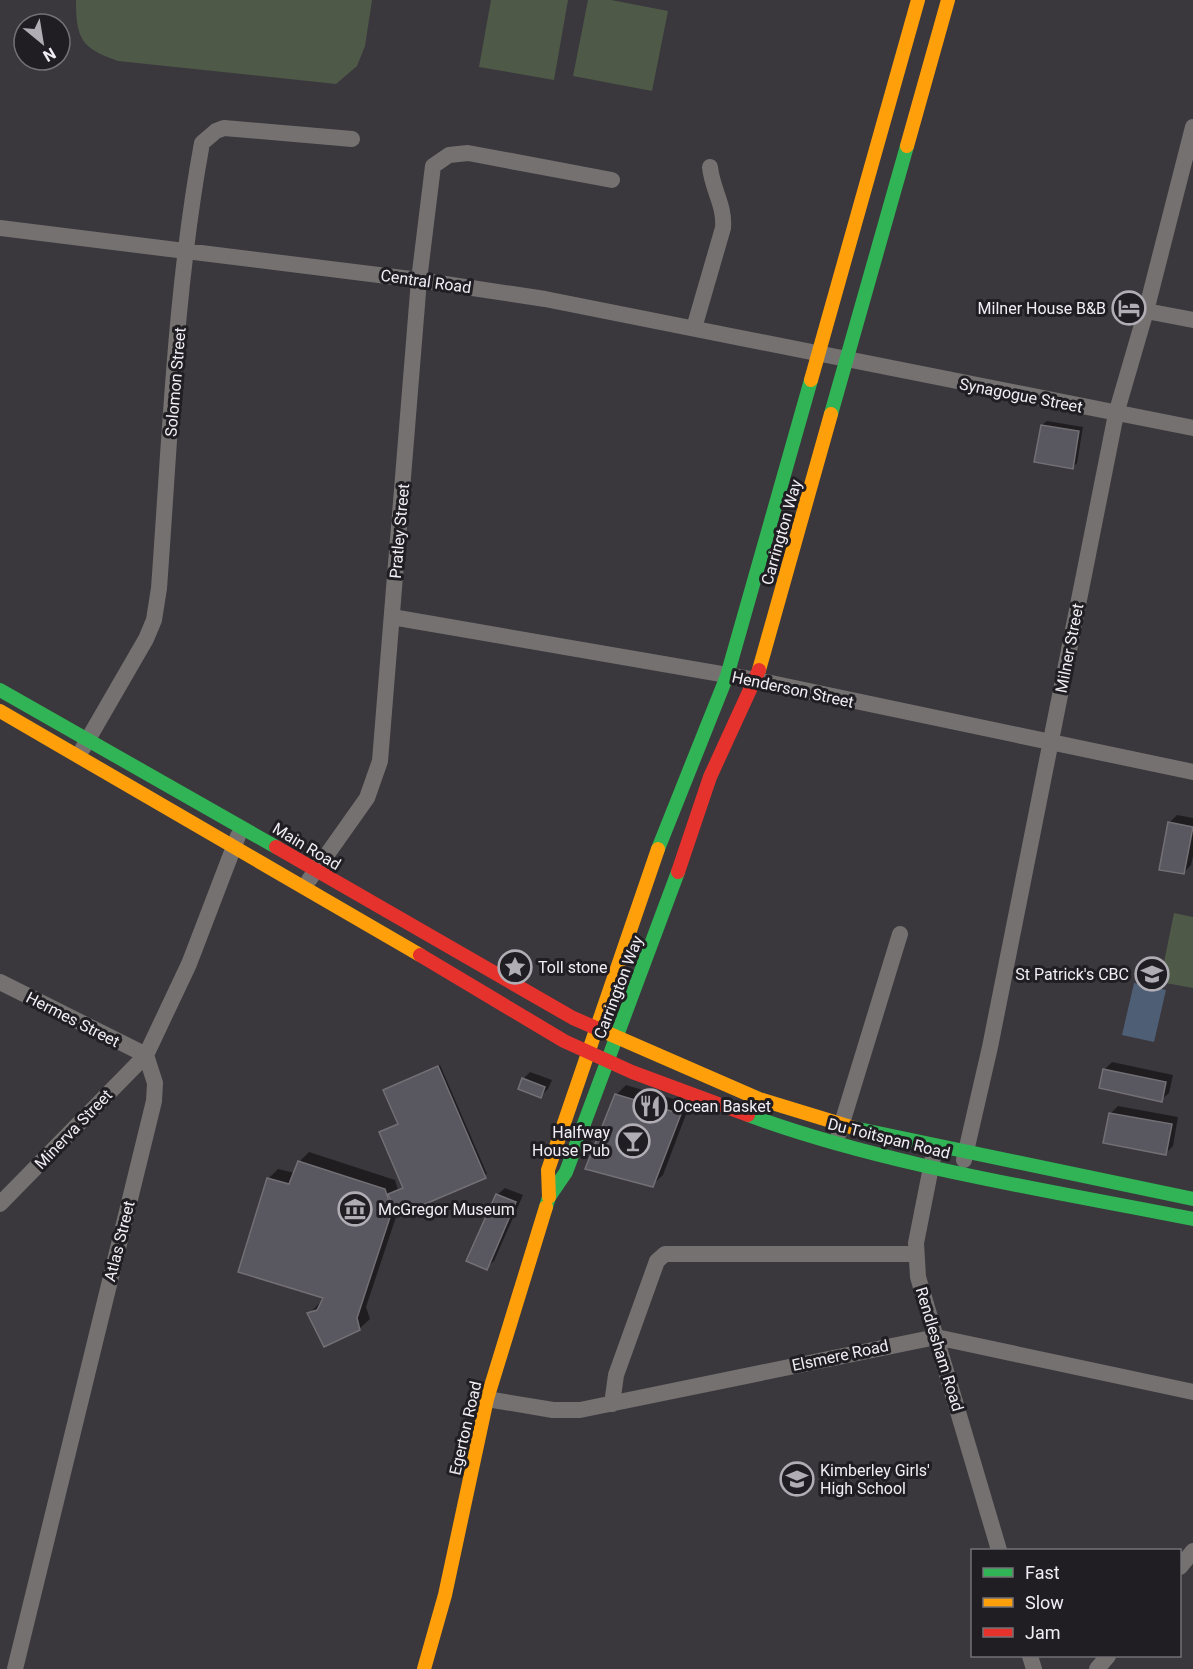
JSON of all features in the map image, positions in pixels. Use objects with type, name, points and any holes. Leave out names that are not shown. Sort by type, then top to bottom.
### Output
[{"type":"street","name":"Carrington Way","points":[[588,1051],[632,919],[688,764],[727,676],[820,355],[918,0]]},
{"type":"street","name":"Carrington Way","points":[[608,1060],[665,912],[710,777],[756,680],[848,361],[948,0]]},
{"type":"street","name":"Milner Street","points":[[962,1173],[990,1047],[1116,414],[1188,160],[1193,127]]},
{"type":"street","name":"Solomon Street","points":[[78,758],[146,639],[154,620],[159,588],[174,383],[187,252],[202,143],[216,130],[224,128],[352,139]]},
{"type":"street","name":"Pratley Street","points":[[306,886],[367,798],[380,761],[419,280],[433,166],[441,158],[468,153],[612,180]]},
{"type":"street","points":[[694,328],[723,228],[724,213],[711,181],[710,167]]},
{"type":"street","name":"Central Road","points":[[0,228],[419,280],[545,299],[848,361]]},
{"type":"street","points":[[1146,311],[1193,320]]},
{"type":"street","name":"Synagogue Street","points":[[848,361],[1193,428]]},
{"type":"street","name":"Henderson Street","points":[[392,617],[756,680],[1050,744],[1193,772]]},
{"type":"street","name":"Main Road","points":[[0,690],[596,1030]]},
{"type":"street","points":[[0,711],[78,758],[306,886],[564,1041],[588,1051]]},
{"type":"street","points":[[146,1055],[189,964],[236,846],[241,826]]},
{"type":"street","points":[[838,1143],[840,1124],[900,934]]},
{"type":"street","name":"Hermes Street","points":[[0,982],[146,1055]]},
{"type":"street","name":"Du Toitspan Road","points":[[596,1030],[759,1099],[840,1124],[1193,1199]]},
{"type":"street","name":"Du Toitspan Road","points":[[588,1051],[753,1118],[838,1143],[962,1173],[1193,1219]]},
{"type":"street","name":"Egerton Road","points":[[549,1197],[548,1170],[588,1051]]},
{"type":"street","name":"Minerva Street","points":[[3,1196],[146,1055]]},
{"type":"street","name":"Atlas Street","points":[[15,1669],[154,1101],[155,1083],[146,1055]]},
{"type":"street","name":"Egerton Road","points":[[424,1669],[445,1594],[487,1399],[549,1197],[566,1172],[608,1060]]},
{"type":"street","name":"Rendlesham Road","points":[[935,1145],[916,1254],[918,1277],[998,1549]]},
{"type":"street","points":[[612,1404],[616,1375],[657,1261],[665,1254],[916,1254]]},
{"type":"street","name":"Elsmere Road","points":[[487,1399],[567,1411],[612,1404],[936,1337],[1193,1392]]},
{"type":"street","points":[[1181,1566],[1193,1551]]},
{"type":"street","points":[[1097,1669],[1107,1657]]},
{"type":"green space","points":[[76,0],[372,0],[365,46],[357,66],[336,84],[118,61],[96,51],[83,40],[77,24]]},
{"type":"green space","points":[[491,0],[568,0],[554,80],[479,67]]},
{"type":"green space","points":[[588,0],[611,0],[668,11],[652,91],[573,76]]},
{"type":"green space","points":[[1174,913],[1193,917],[1193,988],[1160,982]]},
{"type":"water","points":[[1134,983],[1166,990],[1154,1042],[1122,1035]]},
{"type":"building","points":[[1041,425],[1079,431],[1073,469],[1034,462]]},
{"type":"building","points":[[1168,822],[1193,827],[1184,874],[1159,870]]},
{"type":"building","points":[[438,1066],[486,1178],[397,1216],[388,1194],[403,1188],[379,1132],[398,1124],[383,1090]]},
{"type":"building","points":[[1103,1069],[1166,1082],[1162,1102],[1099,1088]]},
{"type":"building","points":[[522,1078],[545,1087],[541,1098],[518,1089]]},
{"type":"building","name":"Halfway House Pub","points":[[615,1094],[681,1114],[653,1187],[585,1169]]},
{"type":"building","points":[[1109,1113],[1172,1124],[1166,1155],[1103,1143]]},
{"type":"building","points":[[298,1161],[385,1189],[392,1211],[357,1318],[360,1330],[324,1347],[307,1313],[317,1310],[323,1298],[238,1272],[267,1178],[289,1184]]},
{"type":"building","points":[[496,1194],[516,1202],[487,1270],[466,1261]]},
{"type":"traffic: fast","points":[[831,414],[907,146]]},
{"type":"traffic: fast","points":[[658,849],[727,676],[811,380]]},
{"type":"traffic: fast","points":[[0,690],[276,847]]},
{"type":"traffic: fast","points":[[546,1207],[549,1197],[566,1172],[678,872]]},
{"type":"traffic: fast","points":[[748,1115],[855,1149],[911,1163],[1193,1219]]},
{"type":"traffic: fast","points":[[854,1128],[1193,1199]]},
{"type":"traffic: slow","points":[[811,380],[918,0]]},
{"type":"traffic: slow","points":[[907,146],[948,0]]},
{"type":"traffic: slow","points":[[759,670],[831,414]]},
{"type":"traffic: slow","points":[[0,711],[420,955]]},
{"type":"traffic: slow","points":[[549,1197],[548,1170],[658,849]]},
{"type":"traffic: slow","points":[[596,1028],[759,1099],[854,1128]]},
{"type":"traffic: slow","points":[[424,1669],[445,1595],[487,1399],[546,1207]]},
{"type":"traffic: jam","points":[[678,872],[710,777],[759,670]]},
{"type":"traffic: jam","points":[[276,847],[573,1018],[596,1028]]},
{"type":"traffic: jam","points":[[420,955],[564,1041],[632,1072],[748,1115]]},
{"type":"place","name":"Milner House B&B","points":[[1129,308]]},
{"type":"place","name":"Toll stone","points":[[515,967]]},
{"type":"place","name":"St Patrick's CBC","points":[[1152,974]]},
{"type":"place","name":"Ocean Basket","points":[[650,1106]]},
{"type":"place","name":"Halfway House Pub","points":[[633,1141]]},
{"type":"place","name":"McGregor Museum","points":[[355,1209]]},
{"type":"place","name":"Kimberley Girls' High School","points":[[797,1479]]}]
